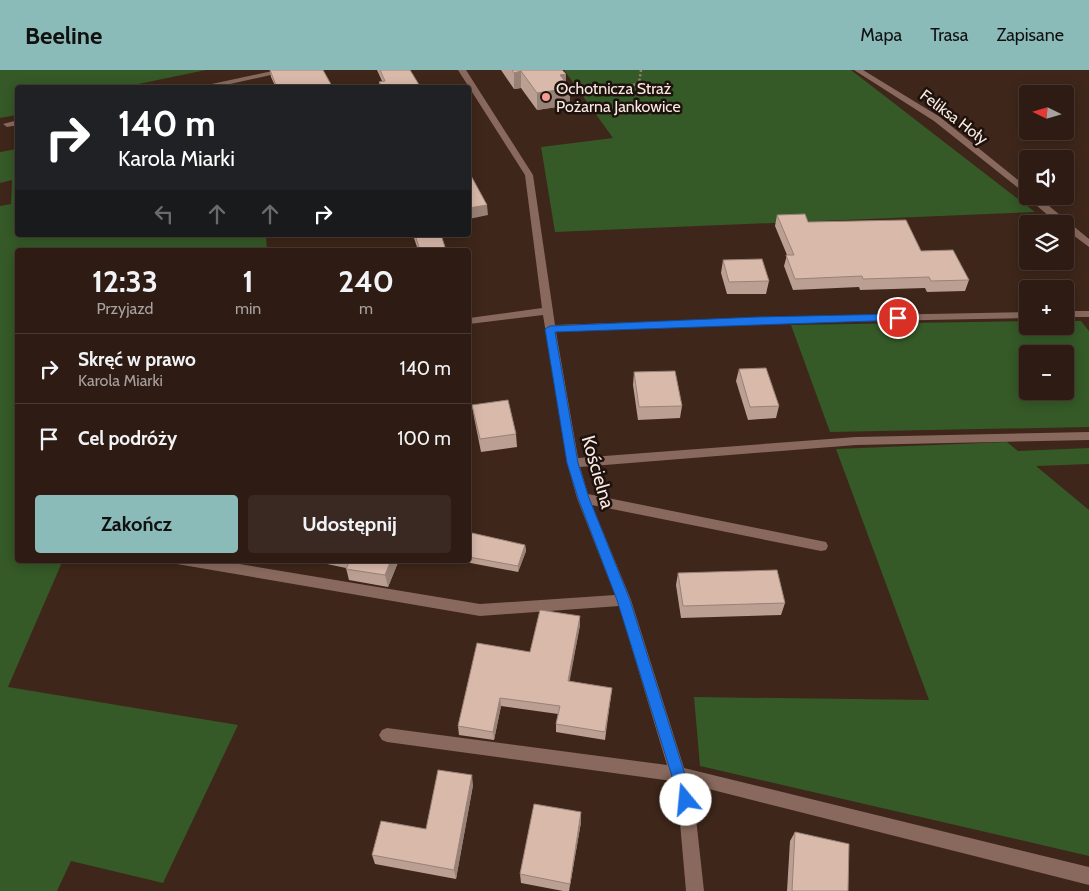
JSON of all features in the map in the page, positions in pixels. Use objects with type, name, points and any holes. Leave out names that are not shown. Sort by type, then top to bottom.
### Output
[{"type":"street","points":[[212,85],[288,70]]},
{"type":"street","name":"Kościelna","points":[[462,70],[529,175],[547,311],[573,463],[583,498],[624,600],[686,800],[695,891]]},
{"type":"street","points":[[860,71],[878,70]]},
{"type":"street","name":"Feliksa Hoły","points":[[860,71],[937,119],[1019,186]]},
{"type":"street","points":[[6,124],[15,122]]},
{"type":"street","points":[[1042,205],[1054,215]]},
{"type":"street","points":[[1074,232],[1089,244]]},
{"type":"street","points":[[471,321],[547,311]]},
{"type":"street","points":[[1074,314],[1089,314]]},
{"type":"street","points":[[550,329],[825,319],[1019,315]]},
{"type":"street","points":[[573,463],[856,441],[1089,436]]},
{"type":"street","points":[[583,498],[822,546]]},
{"type":"street","points":[[200,563],[480,610],[624,600]]},
{"type":"street","points":[[387,735],[678,774],[1089,876]]},
{"type":"path","points":[[580,93],[639,84],[641,70]]},
{"type":"green space","points":[[0,70],[206,70],[134,85],[15,85],[15,115],[0,118]]},
{"type":"green space","points":[[564,70],[851,70],[1019,200],[1019,205],[1026,205],[1035,212],[555,232],[541,147],[613,138]]},
{"type":"green space","points":[[15,149],[15,237],[266,237],[267,248],[15,248],[15,563],[62,563],[8,687],[238,725],[163,883],[71,861],[57,891],[0,891],[0,206],[11,204],[12,180],[0,183],[0,152]]},
{"type":"green space","points":[[1019,321],[1019,335],[1074,335],[1074,321],[1081,321],[1089,331],[1089,427],[830,432],[791,325]]},
{"type":"green space","points":[[1007,442],[1018,451],[1089,448],[1089,464],[1036,466],[1089,510],[1089,856],[700,766],[694,697],[929,700],[836,449]]},
{"type":"building","points":[[270,70],[323,70],[331,85],[276,85]]},
{"type":"building","points":[[380,70],[410,70],[419,85],[381,85],[379,82],[385,81]]},
{"type":"building","points":[[512,70],[562,70],[566,74],[560,75],[570,88],[537,93],[521,71],[514,73]]},
{"type":"building","points":[[471,176],[487,205],[471,208]]},
{"type":"building","points":[[805,214],[808,222],[906,220],[921,251],[953,250],[969,280],[931,281],[929,277],[863,279],[862,276],[795,279],[786,255],[794,255],[777,215]]},
{"type":"building","points":[[416,237],[442,237],[445,248],[419,248]]},
{"type":"building","points":[[762,259],[769,281],[729,282],[723,260]]},
{"type":"building","points":[[766,368],[779,406],[750,407],[739,369]]},
{"type":"building","points":[[675,371],[682,406],[639,407],[634,372]]},
{"type":"building","points":[[508,400],[516,434],[480,439],[472,405]]},
{"type":"building","points":[[472,533],[525,545],[518,566],[471,557]]},
{"type":"building","points":[[349,563],[390,563],[385,575],[346,569]]},
{"type":"building","points":[[777,570],[785,603],[683,606],[678,573]]},
{"type":"building","points":[[540,610],[580,616],[568,681],[612,688],[605,732],[556,724],[560,706],[500,698],[493,732],[458,726],[477,643],[530,652]]},
{"type":"building","points":[[438,770],[472,775],[454,870],[372,855],[381,821],[426,829]]},
{"type":"building","points":[[534,804],[581,812],[570,884],[520,874]]},
{"type":"building","points":[[795,832],[849,844],[848,891],[792,891]]},
{"type":"place","name":"Ochotnicza Straż Pożarna Jankowice","points":[[546,97]]},
{"type":"route","points":[[686,800],[624,600],[583,498],[573,463],[563,414],[550,329],[898,318]]}]
